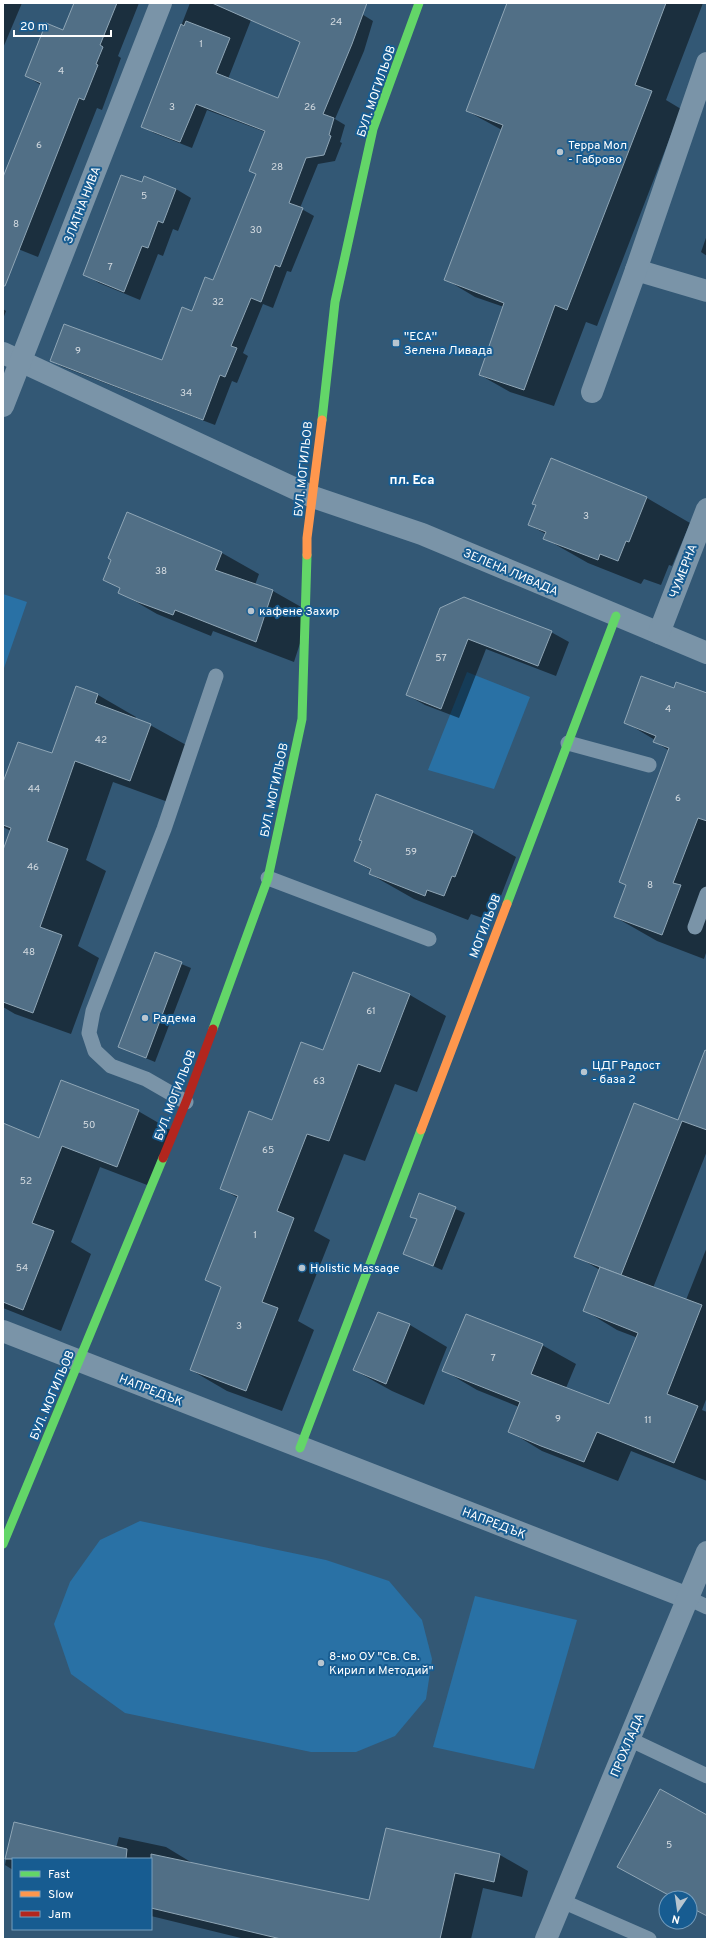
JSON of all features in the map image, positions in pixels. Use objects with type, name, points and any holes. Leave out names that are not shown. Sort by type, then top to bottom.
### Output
[{"type":"street","name":"ЗЛАТНА НИВА","points":[[3,406],[12,357],[161,3]]},
{"type":"street","name":"БУЛ. МОГИЛЬОВ","points":[[3,1544],[186,1102],[268,878],[302,719],[307,538],[314,497],[335,302],[373,129],[419,3]]},
{"type":"street","points":[[592,392],[636,270],[707,63]]},
{"type":"street","points":[[636,270],[707,291]]},
{"type":"street","name":"ЗЕЛЕНА ЛИВАДА","points":[[12,357],[314,497],[422,534],[616,616],[707,652]]},
{"type":"street","name":"ЧУМЕРНА","points":[[659,633],[707,509]]},
{"type":"street","name":"МОГИЛЬОВ","points":[[300,1448],[616,616]]},
{"type":"street","name":"НАПРЕДЪК","points":[[3,1331],[79,1362],[698,1602]]},
{"type":"street","name":"ПРОХЛАДА","points":[[546,1939],[629,1739],[698,1602],[707,1552]]},
{"type":"lane","points":[[186,1102],[146,1079],[111,1066],[95,1051],[89,1033],[93,1011],[164,829],[216,676]]},
{"type":"lane","points":[[568,744],[649,765]]},
{"type":"lane","points":[[268,878],[429,939]]},
{"type":"lane","points":[[695,927],[707,894]]},
{"type":"lane","points":[[629,1739],[707,1776]]},
{"type":"lane","points":[[562,1901],[649,1939]]},
{"type":"shaded area","points":[[3,594],[27,602],[3,671]]},
{"type":"shaded area","points":[[467,672],[530,697],[494,789],[428,770]]},
{"type":"shaded area","points":[[140,1521],[326,1560],[389,1581],[422,1620],[432,1659],[426,1699],[395,1736],[356,1752],[311,1752],[125,1713],[71,1674],[54,1624],[70,1582],[100,1540]]},
{"type":"shaded area","points":[[475,1596],[577,1620],[534,1769],[433,1747]]},
{"type":"building","points":[[74,3],[117,3],[100,45],[103,47],[96,64],[98,65],[84,100],[79,98],[5,286],[3,286],[3,177],[41,83],[25,76],[46,23],[63,30]]},
{"type":"building","points":[[212,3],[367,3],[323,114],[334,118],[329,135],[331,136],[324,155],[306,158],[289,203],[303,208],[280,267],[275,265],[261,302],[251,298],[231,346],[237,348],[225,377],[220,375],[203,420],[50,361],[64,324],[162,360],[182,307],[192,311],[205,277],[213,280],[256,174],[249,171],[265,131],[196,104],[180,142],[141,127],[181,24],[184,26],[186,21],[230,38],[216,73],[278,98],[300,42]]},
{"type":"building","name":"Терра Мол - Габрово","points":[[507,3],[666,3],[635,85],[652,91],[567,310],[555,305],[524,390],[479,375],[504,303],[444,280],[503,125],[466,111]]},
{"type":"building","points":[[121,175],[142,182],[144,176],[176,189],[163,223],[158,221],[148,248],[142,246],[124,292],[83,275]]},
{"type":"building","points":[[551,458],[647,497],[629,542],[626,541],[618,561],[600,554],[598,560],[543,539],[546,532],[528,525],[536,505],[532,504]]},
{"type":"building","points":[[127,512],[222,552],[215,570],[273,590],[256,642],[175,610],[173,615],[138,602],[118,593],[120,588],[103,580],[111,560],[108,558]]},
{"type":"building","points":[[464,597],[552,631],[538,666],[468,639],[441,709],[406,695],[440,608]]},
{"type":"building","points":[[641,676],[674,688],[676,682],[707,693],[707,821],[698,818],[673,883],[681,885],[662,935],[614,917],[626,885],[619,882],[669,748],[653,742],[656,736],[624,723]]},
{"type":"building","points":[[76,686],[98,694],[95,703],[151,724],[130,781],[75,761],[47,841],[68,849],[40,927],[62,935],[33,1013],[3,1002],[3,850],[11,828],[3,825],[3,782],[18,742],[52,753]]},
{"type":"building","points":[[376,794],[473,831],[455,877],[452,876],[444,896],[427,890],[425,896],[369,874],[371,869],[354,861],[362,841],[359,840]]},
{"type":"building","name":"Радема","points":[[155,952],[182,962],[146,1058],[118,1047]]},
{"type":"building","points":[[353,972],[410,994],[380,1072],[358,1064],[329,1141],[307,1134],[277,1211],[294,1218],[262,1302],[278,1308],[246,1391],[190,1370],[221,1287],[205,1280],[238,1196],[220,1189],[249,1111],[272,1120],[301,1042],[323,1050]]},
{"type":"building","points":[[705,1050],[707,1051],[707,1130],[682,1121],[621,1275],[574,1257],[634,1103],[678,1120]]},
{"type":"building","points":[[61,1080],[139,1110],[117,1167],[62,1146],[32,1223],[54,1231],[23,1310],[3,1302],[3,1123],[39,1138]]},
{"type":"building","points":[[419,1193],[456,1207],[433,1266],[403,1254],[417,1219],[410,1217]]},
{"type":"building","points":[[600,1267],[702,1305],[667,1394],[698,1406],[674,1463],[597,1432],[584,1462],[541,1446],[508,1432],[520,1402],[442,1371],[466,1314],[543,1344],[531,1374],[609,1404],[638,1333],[583,1311]]},
{"type":"building","points":[[378,1312],[410,1324],[386,1384],[353,1370]]},
{"type":"building","points":[[660,1789],[707,1815],[707,1916],[698,1911],[698,1890],[659,1890],[617,1867]]},
{"type":"building","points":[[14,1822],[127,1849],[126,1858],[5,1859]]},
{"type":"building","points":[[386,1828],[500,1854],[494,1882],[455,1873],[440,1939],[281,1939],[152,1908],[151,1854],[369,1900]]},
{"type":"traffic: fast","points":[[322,420],[335,302],[373,129],[419,3]]},
{"type":"traffic: fast","points":[[213,1029],[268,878],[302,719],[307,555]]},
{"type":"traffic: fast","points":[[507,904],[616,616]]},
{"type":"traffic: fast","points":[[300,1448],[421,1130]]},
{"type":"traffic: fast","points":[[3,1544],[163,1158]]},
{"type":"traffic: slow","points":[[307,555],[307,538],[322,420]]},
{"type":"traffic: slow","points":[[421,1130],[507,904]]},
{"type":"traffic: jam","points":[[163,1158],[186,1102],[213,1029]]},
{"type":"place","name":"Терра Мол - Габрово","points":[[560,152]]},
{"type":"place","name":"''ЕСА'' Зелена Ливада","points":[[396,343]]},
{"type":"place","name":"кафене Захир","points":[[251,611]]},
{"type":"place","name":"Радема","points":[[145,1018]]},
{"type":"place","name":"ЦДГ Радост - база 2","points":[[584,1072]]},
{"type":"place","name":"Holistic Massage","points":[[302,1268]]},
{"type":"place","name":"8-мо ОУ \"Св. Св. Кирил и Методий\"","points":[[321,1663]]},
{"type":"district","name":"пл. Еса","points":[[412,479]]}]
